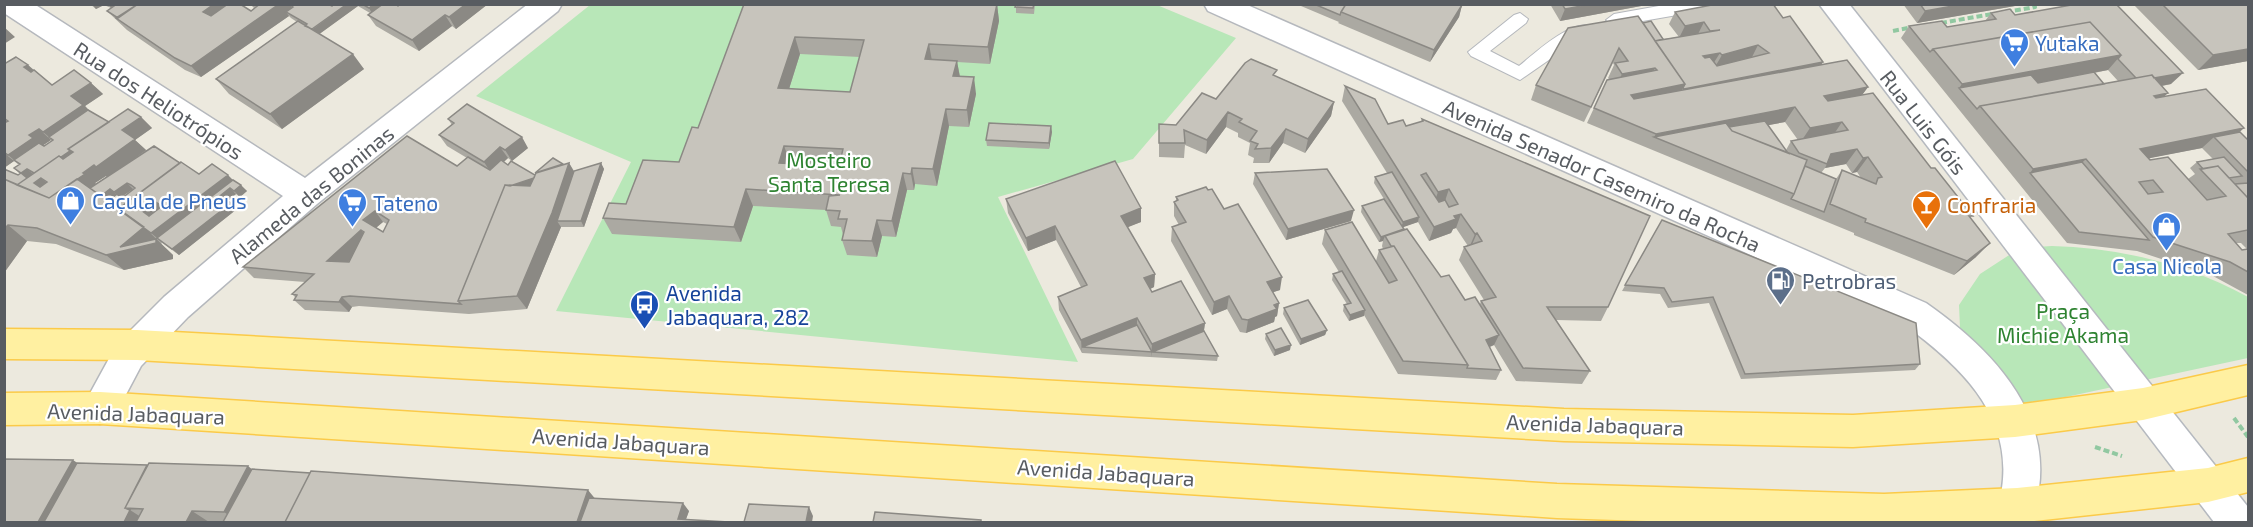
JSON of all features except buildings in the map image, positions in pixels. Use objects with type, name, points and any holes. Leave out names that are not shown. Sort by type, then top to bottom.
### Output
[{"type":"main road","name":"Avenida Jabaquara","points":[[4,344],[137,345],[1564,425],[1853,431],[2015,421],[2143,404],[2248,380]]},
{"type":"main road","name":"Avenida Jabaquara","points":[[4,409],[100,408],[1557,501],[1884,512],[2013,514],[2208,485],[2248,476]]},
{"type":"street","name":"Rua dos Heliotrópios","points":[[12,4],[306,195]]},
{"type":"street","name":"Alameda das Boninas","points":[[100,408],[112,382],[137,345],[176,307],[306,195],[548,4]]},
{"type":"street","name":"Avenida Senador Casemiro da Rocha","points":[[1218,4],[1914,313],[1947,334],[1987,375],[2015,421]]},
{"type":"street","name":"Rua Luis Góis","points":[[1833,4],[2237,522]]},
{"type":"street","points":[[2013,514],[2022,472],[2015,421]]},
{"type":"lane","points":[[1520,19],[1477,52],[1520,74],[1556,45],[1594,24],[1706,4]]},
{"type":"path","points":[[1941,23],[2035,7],[2033,4]]},
{"type":"path","points":[[1882,33],[1917,27]]},
{"type":"path","points":[[2229,413],[2248,437]]},
{"type":"path","points":[[2083,444],[2128,459]]},
{"type":"green space","name":"Mosteiro Santa Teresa","points":[[590,5],[1157,5],[1236,38],[1133,159],[998,197],[1078,362],[556,311],[631,162],[476,96]]},
{"type":"green space","name":"Praça Michie Akama","points":[[2052,246],[2103,250],[2153,260],[2202,275],[2248,297],[2248,358],[2024,406],[2002,372],[1960,328],[1959,305],[1980,274],[2020,248]]},
{"type":"place","name":"Yutaka","points":[[2014,68]]},
{"type":"place","name":"Caçula de Pneus","points":[[71,226]]},
{"type":"place","name":"Tateno","points":[[352,228]]},
{"type":"place","name":"Confraria","points":[[1926,230]]},
{"type":"place","name":"Casa Nicola","points":[[2167,252]]},
{"type":"place","name":"Petrobras","points":[[1781,306]]},
{"type":"place","name":"Avenida Jabaquara, 282","points":[[645,330]]}]
